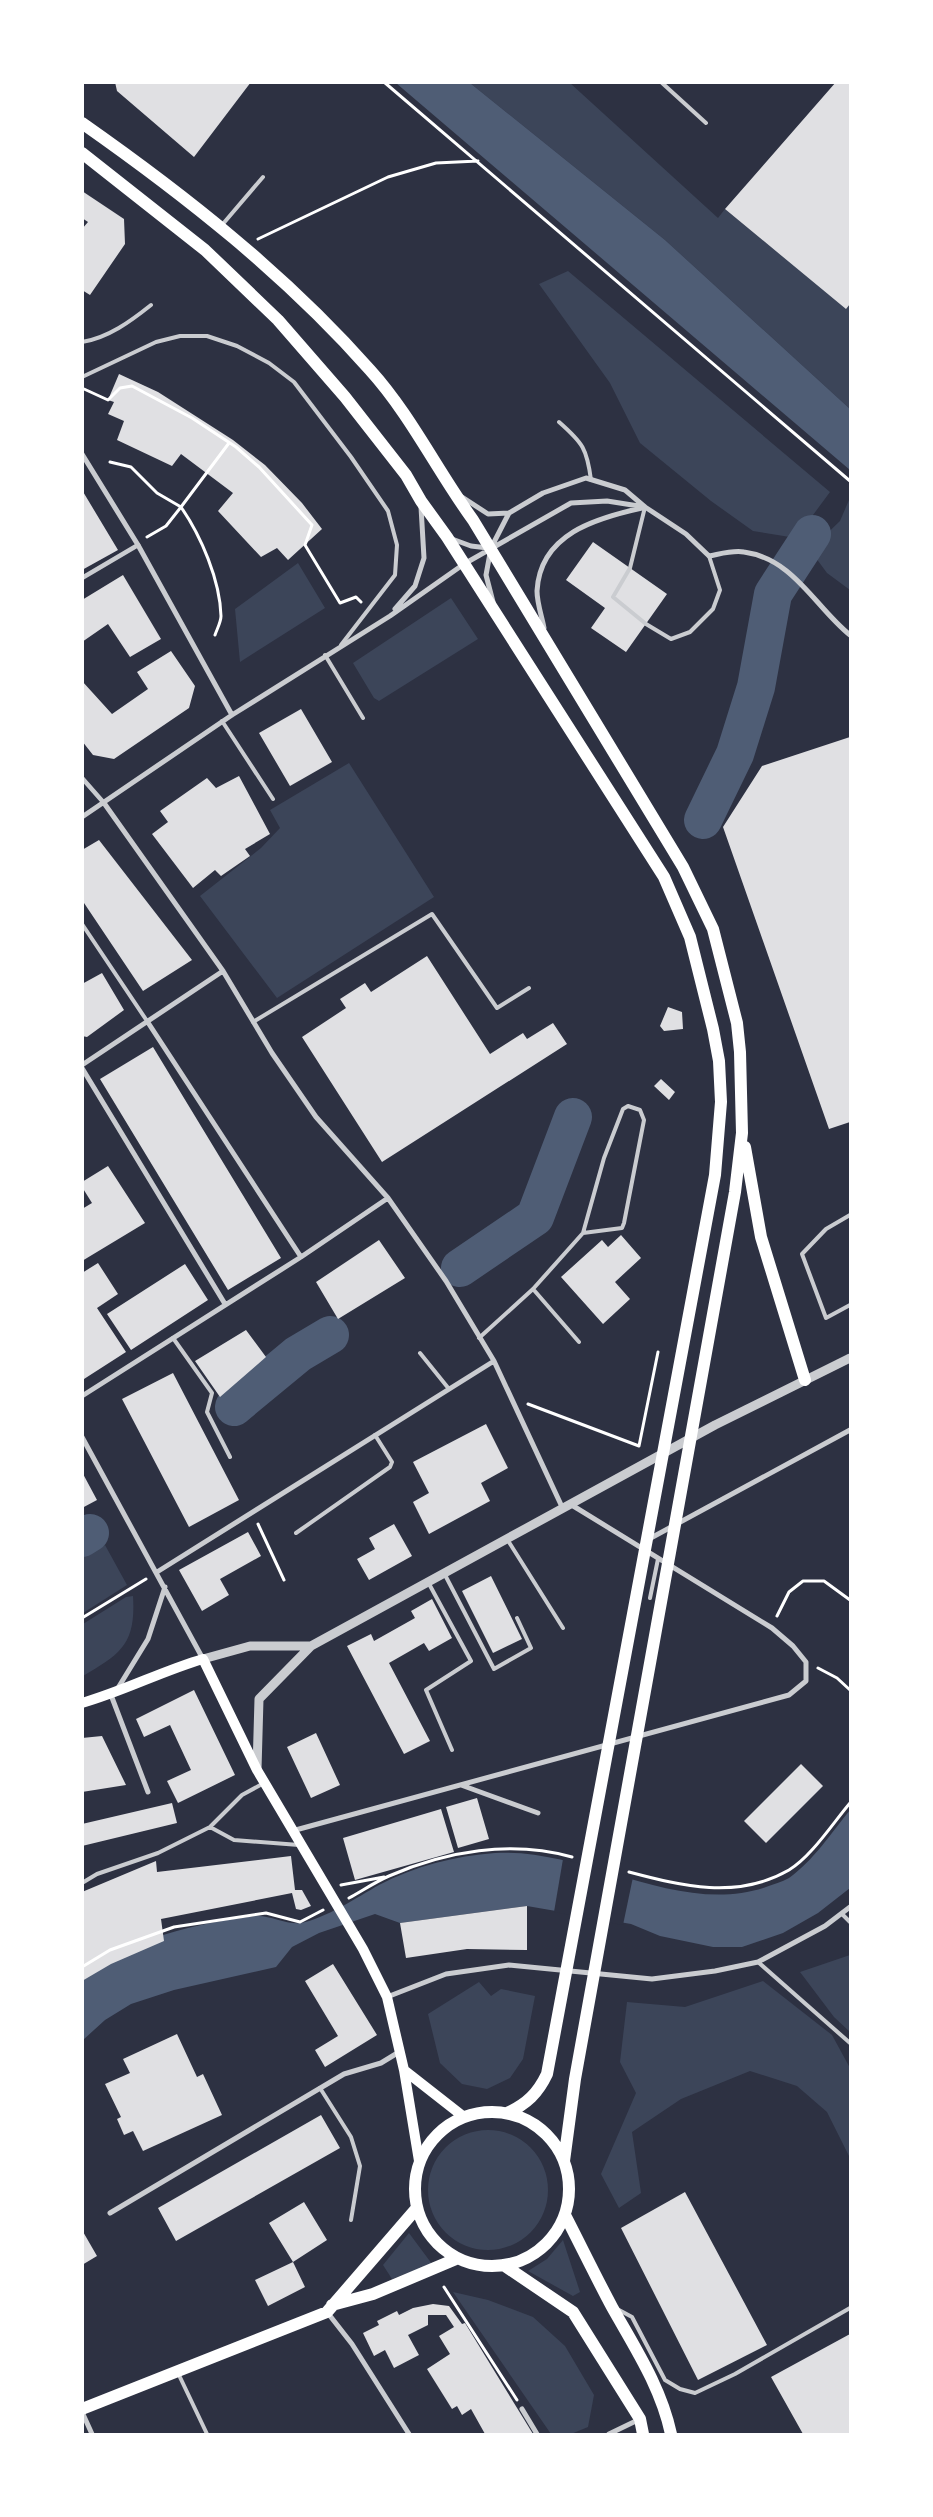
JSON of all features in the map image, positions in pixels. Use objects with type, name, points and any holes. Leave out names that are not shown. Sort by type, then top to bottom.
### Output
[{"type":"main road","points":[[82,123],[154,174],[244,246],[300,296],[371,371],[430,453],[453,492],[491,548],[683,867],[713,929],[737,1023],[740,1052],[742,1133],[761,1237],[805,1380]]},
{"type":"main road","points":[[82,153],[205,250],[278,320],[345,397],[406,475],[664,877],[690,937],[713,1029],[719,1061],[721,1102],[715,1175],[547,2074],[534,2096],[522,2106],[507,2113]]},
{"type":"main road","points":[[564,2161],[552,2141],[532,2123],[507,2113],[490,2112],[464,2117],[434,2138],[420,2161],[414,2182],[416,2209],[428,2234],[456,2259],[478,2266],[505,2266],[532,2256],[552,2238],[566,2215],[569,2187],[564,2161],[575,2079],[730,1221],[742,1133]]},
{"type":"main road","points":[[82,1704],[113,1694],[172,1668],[204,1659],[256,1770],[291,1832],[363,1949],[387,1997],[404,2070],[420,2161]]},
{"type":"main road","points":[[404,2070],[464,2117]]},
{"type":"main road","points":[[330,2308],[416,2209]]},
{"type":"main road","points":[[566,2215],[612,2307],[649,2372],[665,2408],[671,2434]]},
{"type":"main road","points":[[82,2411],[330,2308],[373,2294],[456,2259]]},
{"type":"main road","points":[[505,2266],[574,2312],[640,2418],[643,2434]]},
{"type":"street","points":[[82,454],[138,545],[232,715]]},
{"type":"street","points":[[453,492],[488,514],[510,513],[542,493],[586,478],[625,490],[645,507],[686,534],[709,556],[743,551],[772,560],[804,586],[850,635]]},
{"type":"street","points":[[390,616],[415,586],[424,558],[421,501]]},
{"type":"street","points":[[82,817],[222,721],[390,616],[464,564],[572,503],[607,501],[645,507]]},
{"type":"street","points":[[545,637],[537,592],[542,565],[551,550],[579,529],[603,516],[645,507]]},
{"type":"street","points":[[497,615],[486,575],[491,548],[510,513]]},
{"type":"street","points":[[447,537],[471,546],[491,548]]},
{"type":"street","points":[[82,578],[138,545]]},
{"type":"street","points":[[82,778],[104,803],[223,972],[253,1022],[316,1116],[388,1198],[446,1281],[494,1361],[566,1507],[637,1546],[772,1628],[793,1646],[806,1662],[806,1681],[790,1695],[291,1832]]},
{"type":"street","points":[[223,972],[82,1066],[225,1304]]},
{"type":"street","points":[[147,1021],[301,1258]]},
{"type":"street","points":[[82,1396],[225,1304],[301,1258],[388,1198]]},
{"type":"street","points":[[256,1770],[259,1699],[311,1646],[715,1425],[850,1358]]},
{"type":"street","points":[[157,1572],[494,1361]]},
{"type":"street","points":[[637,1546],[850,1430]]},
{"type":"street","points":[[82,1437],[204,1659],[250,1646],[311,1646]]},
{"type":"street","points":[[148,1792],[113,1694],[148,1639],[165,1587]]},
{"type":"street","points":[[461,1785],[538,1813]]},
{"type":"street","points":[[387,1997],[446,1974],[509,1965],[652,1979],[716,1972],[758,1962],[825,1926],[850,1907]]},
{"type":"street","points":[[110,2213],[344,2074],[381,2063],[399,2052]]},
{"type":"street","points":[[330,2308],[342,2330],[409,2434]]},
{"type":"street","points":[[522,2409],[537,2434]]},
{"type":"street","points":[[82,2411],[92,2434]]},
{"type":"street","points":[[609,2434],[640,2418]]},
{"type":"lane","points":[[661,82],[706,124]]},
{"type":"lane","points":[[221,227],[263,177]]},
{"type":"lane","points":[[82,342],[93,340],[128,323],[151,305]]},
{"type":"lane","points":[[82,377],[156,342],[180,336],[208,336],[237,346],[269,362],[294,382],[351,456],[388,511],[397,545],[395,575],[372,608],[341,645]]},
{"type":"lane","points":[[560,422],[575,436],[587,454],[591,480]]},
{"type":"lane","points":[[645,507],[630,568],[613,597],[646,624],[671,639],[690,632],[713,609],[720,590],[709,556]]},
{"type":"lane","points":[[326,655],[363,718]]},
{"type":"lane","points":[[222,721],[273,799]]},
{"type":"lane","points":[[253,1022],[432,914],[497,1008],[530,988]]},
{"type":"lane","points":[[82,924],[147,1021]]},
{"type":"lane","points":[[479,1338],[533,1289],[583,1233],[604,1158],[623,1109],[628,1106],[640,1110],[644,1120],[622,1228],[583,1233]]},
{"type":"lane","points":[[850,1215],[826,1228],[802,1254],[826,1318],[850,1304]]},
{"type":"lane","points":[[533,1289],[579,1342]]},
{"type":"lane","points":[[173,1338],[212,1393],[206,1412],[230,1457]]},
{"type":"lane","points":[[420,1353],[449,1389]]},
{"type":"lane","points":[[296,1533],[390,1468],[392,1462],[375,1436]]},
{"type":"lane","points":[[507,1539],[563,1628]]},
{"type":"lane","points":[[650,1598],[658,1559]]},
{"type":"lane","points":[[444,1573],[494,1669],[531,1648],[517,1618]]},
{"type":"lane","points":[[428,1582],[471,1661],[426,1690],[452,1750]]},
{"type":"lane","points":[[82,1883],[98,1874],[158,1852],[210,1826],[242,1794],[264,1784]]},
{"type":"lane","points":[[210,1826],[234,1840],[299,1845]]},
{"type":"lane","points":[[842,1914],[850,1922]]},
{"type":"lane","points":[[758,1962],[850,2043]]},
{"type":"lane","points":[[320,2088],[351,2137],[360,2166],[351,2220]]},
{"type":"lane","points":[[612,2307],[632,2317],[665,2380],[680,2389],[695,2393],[736,2374],[850,2308]]},
{"type":"lane","points":[[178,2371],[207,2434]]},
{"type":"path","points":[[384,82],[480,161],[850,481]]},
{"type":"path","points":[[244,246],[388,178],[436,163],[480,161]]},
{"type":"path","points":[[82,386],[84,389],[108,400],[120,388],[132,386],[192,418],[229,443],[259,467],[312,525],[305,545],[340,603],[356,597],[372,608]]},
{"type":"path","points":[[138,545],[153,532],[166,526],[229,443]]},
{"type":"path","points":[[110,462],[131,467],[157,494],[181,507],[198,531],[217,592],[221,618],[215,635]]},
{"type":"path","points":[[511,1398],[639,1446],[658,1352]]},
{"type":"path","points":[[253,1512],[284,1580]]},
{"type":"path","points":[[82,1618],[157,1572]]},
{"type":"path","points":[[772,1628],[789,1592],[803,1581],[824,1581],[850,1600]]},
{"type":"path","points":[[806,1662],[837,1678],[850,1690]]},
{"type":"path","points":[[625,1871],[671,1884],[727,1889],[756,1884],[790,1870],[813,1848],[850,1803]]},
{"type":"path","points":[[343,1900],[390,1876],[467,1851],[499,1848],[558,1853],[577,1858]]},
{"type":"path","points":[[324,1885],[390,1876]]},
{"type":"path","points":[[82,1967],[110,1950],[174,1927],[266,1913],[300,1922],[326,1909]]},
{"type":"path","points":[[444,2287],[522,2409]]},
{"type":"shaded area","points":[[396,83],[470,83],[665,240],[850,409],[850,470]]},
{"type":"shaded area","points":[[470,83],[570,83],[718,218],[725,209],[846,308],[850,304],[850,409],[665,240]]},
{"type":"shaded area","points":[[568,271],[830,492],[796,538],[753,531],[711,501],[640,443],[610,383],[539,284]]},
{"type":"shaded area","points":[[849,500],[850,590],[827,573],[810,550],[840,521]]},
{"type":"shaded area","points":[[298,563],[325,608],[240,662],[235,609]]},
{"type":"shaded area","points":[[451,598],[478,639],[379,701],[374,698],[353,663]]},
{"type":"shaded area","points":[[349,763],[434,897],[277,998],[200,896],[261,848],[280,828],[270,810]]},
{"type":"shaded area","points":[[105,1545],[127,1585],[83,1613],[83,1557]]},
{"type":"shaded area","points":[[133,1596],[132,1626],[129,1637],[116,1654],[83,1676],[83,1624],[126,1597]]},
{"type":"shaded area","points":[[850,1810],[850,1888],[818,1913],[783,1933],[742,1947],[713,1947],[660,1936],[631,1924],[527,1906],[400,1923],[375,1914],[319,1933],[292,1947],[276,1967],[174,1990],[131,2004],[105,2020],[83,2040],[83,1972],[123,1950],[166,1934],[210,1923],[256,1916],[290,1923],[310,1921],[407,1872],[450,1859],[495,1853],[529,1854],[563,1860],[665,1888],[699,1894],[733,1894],[766,1887],[789,1878],[814,1855]]},
{"type":"shaded area","points":[[850,1955],[850,2032],[834,2017],[800,1972]]},
{"type":"shaded area","points":[[763,1981],[832,2035],[850,2068],[850,2158],[827,2112],[797,2086],[750,2071],[681,2099],[632,2132],[641,2193],[619,2208],[601,2174],[636,2093],[620,2062],[627,2002],[685,2007]]},
{"type":"shaded area","points":[[479,1982],[491,1996],[501,1989],[535,1996],[523,2059],[510,2078],[487,2089],[462,2084],[440,2063],[428,2014]]},
{"type":"shaded area","points":[[488,2130],[511,2135],[530,2148],[543,2167],[548,2190],[543,2213],[530,2232],[511,2245],[488,2250],[465,2245],[446,2232],[433,2213],[428,2190],[433,2167],[446,2148],[465,2135]]},
{"type":"shaded area","points":[[409,2233],[432,2264],[392,2279],[383,2265]]},
{"type":"shaded area","points":[[563,2240],[580,2292],[573,2296],[528,2271],[547,2259]]},
{"type":"shaded area","points":[[453,2292],[488,2300],[533,2317],[565,2346],[594,2395],[588,2427],[571,2434],[551,2434]]},
{"type":"pier","points":[[563,1859],[633,1877],[623,1925],[554,1912]]},
{"type":"building","points":[[115,82],[251,82],[194,157],[117,91]]},
{"type":"building","points":[[836,82],[850,82],[850,304],[846,309],[725,209]]},
{"type":"building","points":[[82,191],[124,219],[125,244],[90,295],[82,290],[82,229],[88,222],[82,218]]},
{"type":"building","points":[[119,374],[158,392],[233,440],[265,465],[302,503],[322,529],[288,560],[277,548],[261,557],[218,511],[233,493],[181,454],[172,466],[117,440],[124,421],[108,414],[114,402],[108,400]]},
{"type":"building","points":[[82,490],[118,550],[82,570]]},
{"type":"building","points":[[593,542],[667,594],[626,652],[591,628],[605,608],[566,580]]},
{"type":"building","points":[[123,575],[161,639],[130,657],[108,624],[82,642],[82,600]]},
{"type":"building","points":[[171,651],[195,686],[189,708],[114,759],[93,755],[82,741],[82,681],[112,714],[148,689],[137,672]]},
{"type":"building","points":[[301,709],[332,762],[290,786],[259,733]]},
{"type":"building","points":[[850,737],[850,1122],[829,1129],[723,827],[762,766]]},
{"type":"building","points":[[239,776],[270,834],[245,849],[250,856],[221,876],[215,870],[193,888],[152,834],[168,822],[160,811],[207,778],[216,788]]},
{"type":"building","points":[[99,840],[192,960],[143,991],[82,900],[82,850]]},
{"type":"building","points":[[427,956],[490,1054],[523,1033],[527,1039],[553,1023],[567,1044],[382,1162],[302,1037],[346,1008],[340,999],[365,983],[371,992]]},
{"type":"building","points":[[102,973],[124,1010],[87,1037],[82,1036],[82,984]]},
{"type":"building","points":[[668,1007],[682,1012],[683,1029],[664,1031],[660,1026]]},
{"type":"building","points":[[153,1047],[281,1258],[228,1290],[100,1079]]},
{"type":"building","points":[[661,1079],[675,1092],[669,1100],[654,1086]]},
{"type":"building","points":[[108,1166],[145,1223],[82,1261],[82,1209],[92,1203],[82,1187],[82,1182]]},
{"type":"building","points":[[621,1235],[641,1258],[615,1282],[630,1299],[603,1324],[561,1277],[602,1240],[608,1247]]},
{"type":"building","points":[[379,1240],[405,1278],[338,1319],[316,1282]]},
{"type":"building","points":[[98,1263],[118,1294],[97,1308],[126,1352],[84,1379],[82,1273]]},
{"type":"building","points":[[185,1264],[208,1300],[131,1350],[107,1314]]},
{"type":"building","points":[[246,1330],[266,1357],[220,1397],[195,1361]]},
{"type":"building","points":[[173,1373],[239,1500],[189,1527],[122,1399]]},
{"type":"building","points":[[486,1424],[508,1468],[481,1483],[490,1501],[429,1534],[413,1502],[429,1493],[413,1462]]},
{"type":"building","points":[[82,1472],[97,1500],[82,1508]]},
{"type":"building","points":[[394,1524],[412,1556],[369,1580],[357,1559],[375,1549],[369,1538]]},
{"type":"building","points":[[248,1532],[261,1556],[220,1579],[229,1595],[202,1611],[179,1570]]},
{"type":"building","points":[[491,1576],[522,1639],[493,1653],[462,1591]]},
{"type":"building","points":[[432,1599],[452,1638],[429,1651],[424,1643],[389,1663],[430,1741],[404,1754],[347,1646],[371,1634],[374,1641],[415,1618],[411,1611]]},
{"type":"building","points":[[194,1690],[235,1775],[178,1803],[167,1781],[191,1770],[170,1725],[144,1737],[136,1719]]},
{"type":"building","points":[[316,1733],[340,1785],[311,1798],[287,1747]]},
{"type":"building","points":[[102,1736],[126,1785],[82,1792],[82,1738]]},
{"type":"building","points":[[801,1764],[823,1786],[766,1843],[744,1821]]},
{"type":"building","points":[[477,1798],[489,1839],[458,1848],[446,1807]]},
{"type":"building","points":[[172,1803],[177,1823],[82,1846],[82,1824]]},
{"type":"building","points":[[441,1809],[454,1852],[355,1880],[343,1838]]},
{"type":"building","points":[[291,1856],[295,1890],[302,1890],[311,1906],[301,1910],[296,1909],[292,1893],[161,1919],[164,1941],[111,1964],[82,1981],[82,1892],[156,1861],[157,1872]]},
{"type":"building","points":[[527,1906],[527,1950],[467,1949],[406,1958],[400,1923]]},
{"type":"building","points":[[333,1964],[377,2035],[325,2067],[315,2050],[338,2036],[305,1981]]},
{"type":"building","points":[[177,2034],[197,2077],[203,2074],[222,2115],[143,2151],[133,2131],[124,2135],[117,2119],[121,2117],[105,2084],[130,2073],[123,2059]]},
{"type":"building","points":[[321,2115],[340,2148],[176,2241],[158,2208]]},
{"type":"building","points":[[685,2192],[767,2345],[698,2380],[621,2228]]},
{"type":"building","points":[[304,2202],[327,2240],[293,2262],[269,2223]]},
{"type":"building","points":[[82,2230],[97,2256],[82,2265]]},
{"type":"building","points":[[293,2262],[305,2287],[268,2306],[255,2280]]},
{"type":"building","points":[[433,2304],[449,2306],[462,2324],[465,2323],[533,2434],[485,2434],[471,2409],[462,2415],[457,2406],[452,2409],[427,2369],[450,2354],[439,2336],[454,2327],[446,2315],[428,2315],[428,2325],[408,2335],[419,2355],[394,2368],[385,2350],[374,2356],[363,2333],[379,2325],[377,2321],[397,2311],[399,2315],[413,2308]]},
{"type":"building","points":[[850,2334],[850,2434],[803,2434],[771,2377]]},
{"type":"waterway","points":[[703,820],[735,754],[756,687],[773,594],[812,534]]},
{"type":"waterway","points":[[460,1268],[535,1217],[573,1117]]},
{"type":"waterway","points":[[234,1407],[298,1354],[330,1335]]},
{"type":"waterway","points":[[82,1538],[90,1533]]}]
